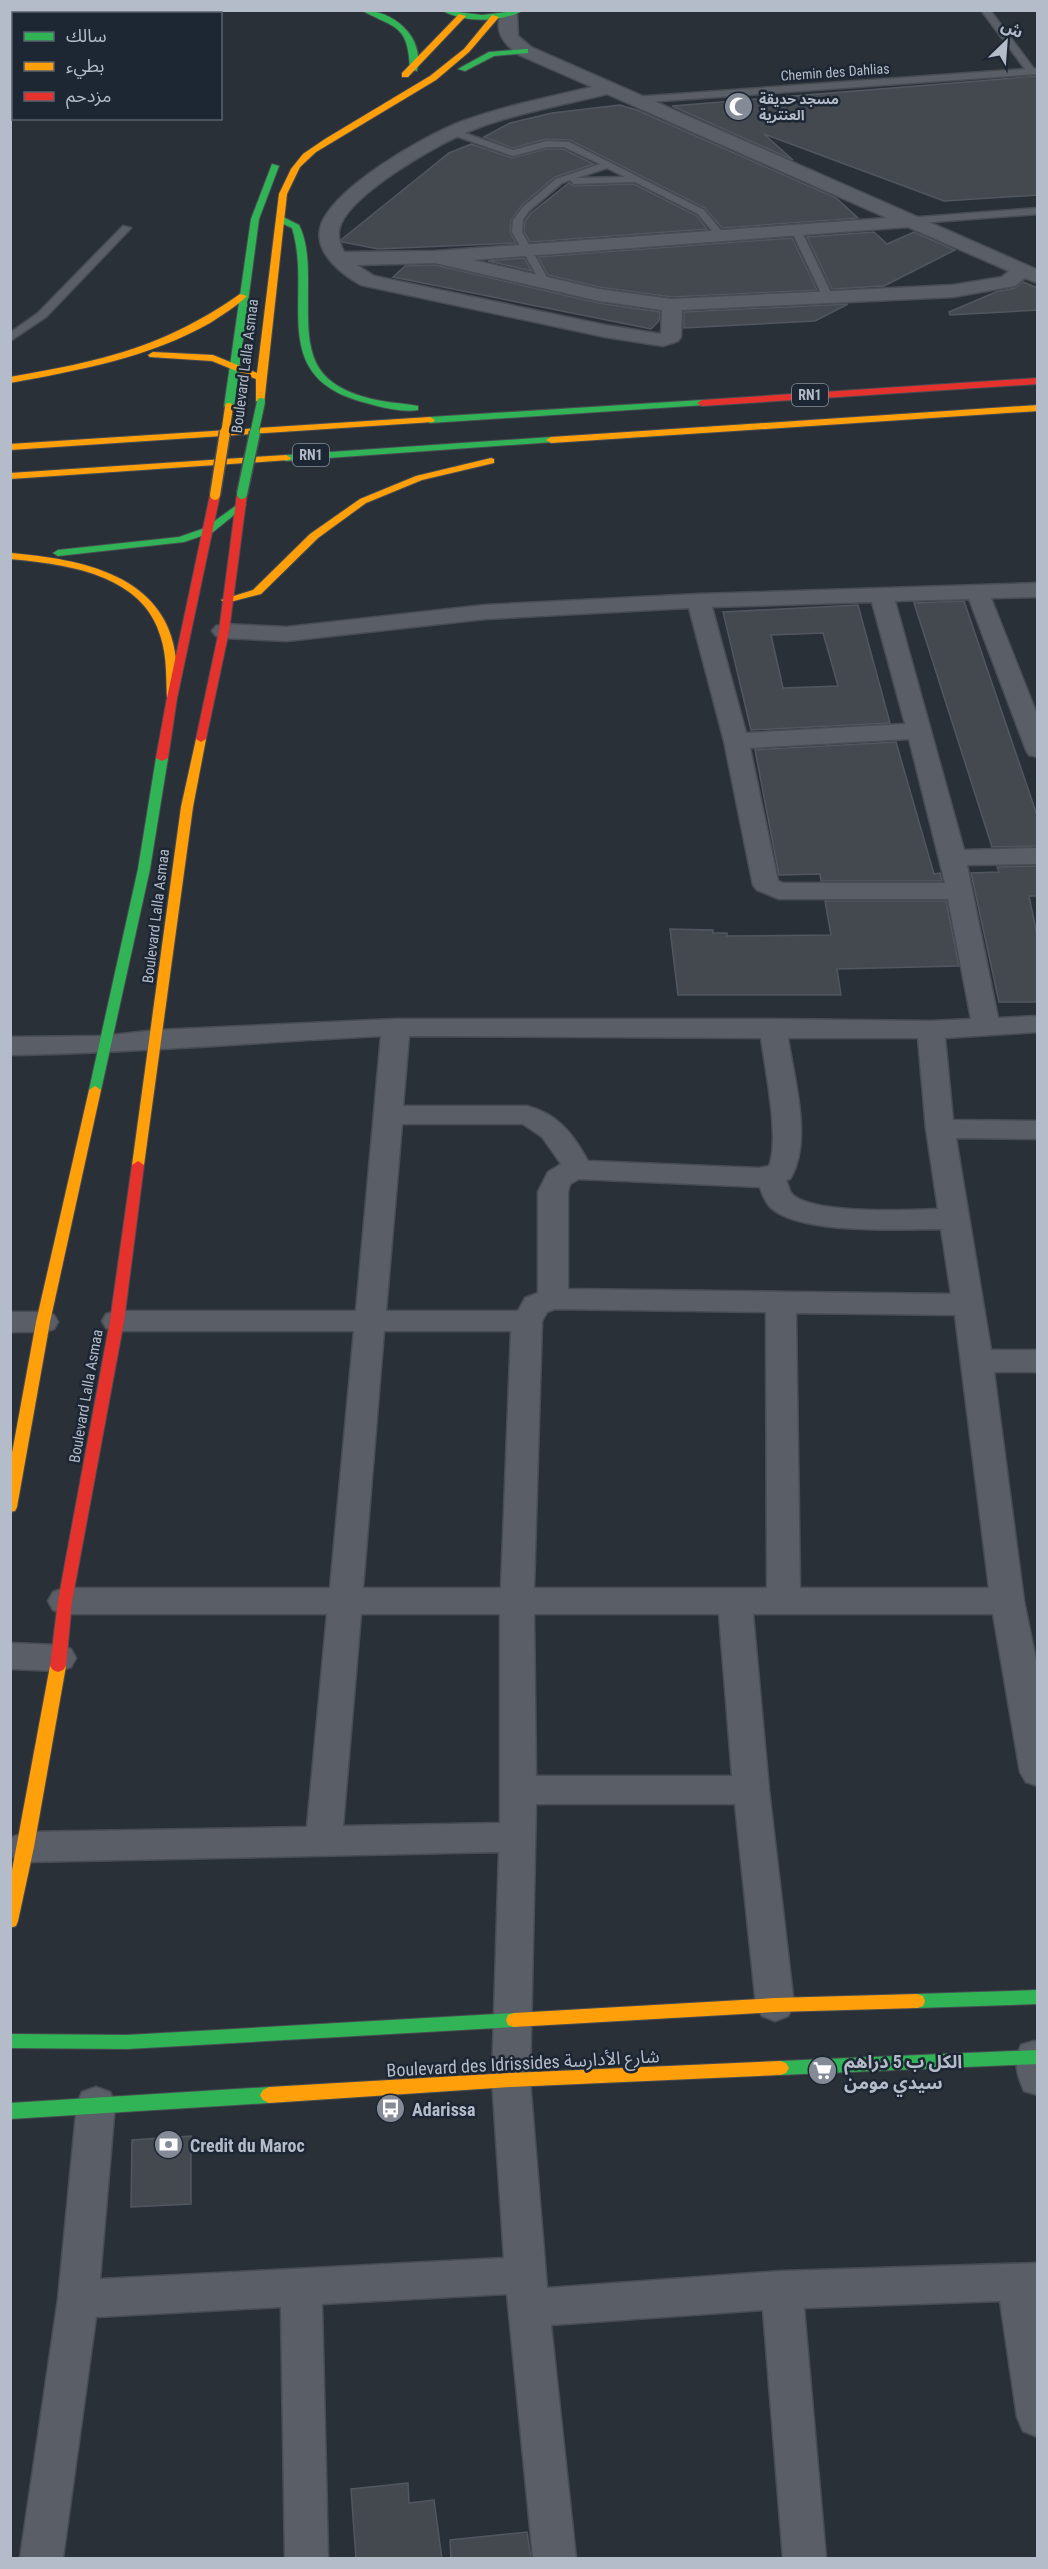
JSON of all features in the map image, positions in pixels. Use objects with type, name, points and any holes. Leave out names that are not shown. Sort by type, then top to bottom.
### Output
[{"type":"main road","points":[[136,12],[156,10]]},
{"type":"main road","points":[[364,10],[398,23],[407,31],[415,48],[414,69]]},
{"type":"main road","points":[[444,10],[462,16],[508,14]]},
{"type":"main road","name":"Boulevard Lalla Asmaa","points":[[10,1508],[43,1322],[144,869],[172,698],[242,500],[261,402],[261,378],[283,194],[292,172],[303,159],[461,57],[488,29],[508,14]]},
{"type":"main road","points":[[390,85],[414,69],[462,16]]},
{"type":"main road","points":[[393,102],[425,92],[490,52],[525,51]]},
{"type":"main road","points":[[302,141],[329,123]]},
{"type":"main road","name":"Boulevard Lalla Asmaa","points":[[10,1921],[26,1847],[59,1658],[65,1601],[117,1321],[187,807],[224,631],[208,600],[209,530],[229,407],[243,296],[255,219],[268,178],[277,161],[285,154]]},
{"type":"main road","points":[[280,219],[296,227],[302,246],[304,337],[309,361],[341,390],[355,396],[412,408],[582,409]]},
{"type":"main road","points":[[131,357],[203,327],[243,296]]},
{"type":"main road","points":[[10,380],[131,357],[161,354],[201,356],[261,378]]},
{"type":"main road","name":"RN1","points":[[10,447],[1038,381]]},
{"type":"main road","name":"RN1","points":[[10,476],[269,457],[1038,408]]},
{"type":"main road","points":[[208,600],[257,592],[335,519],[392,487],[449,469],[611,437]]},
{"type":"main road","points":[[15,556],[168,543],[209,530],[242,500]]},
{"type":"main road","points":[[15,556],[84,567],[122,584],[144,602],[161,623],[168,651],[172,698]]},
{"type":"main road","points":[[10,2041],[127,2042],[775,2005],[1038,1997]]},
{"type":"main road","name":"Boulevard des Idrissides شارع الأدارسة","points":[[10,2111],[512,2080],[1036,2065]]},
{"type":"street","points":[[508,14],[506,31],[510,40],[525,51],[1030,274]]},
{"type":"street","points":[[609,88],[503,114],[453,132],[400,161],[367,184],[333,217],[329,228],[330,239],[341,260],[353,272],[369,281],[653,340],[671,337],[673,323],[671,305]]},
{"type":"street","points":[[341,260],[435,257],[907,221]]},
{"type":"street","points":[[435,257],[638,303],[671,305],[984,288],[1030,274]]},
{"type":"street","points":[[224,631],[287,634],[484,612],[699,601],[1038,590]]},
{"type":"street","points":[[978,593],[1038,750]]},
{"type":"street","points":[[882,596],[916,731],[953,858],[986,1026]]},
{"type":"street","points":[[699,601],[736,741],[766,885],[771,890],[959,891]]},
{"type":"street","points":[[736,741],[916,731]]},
{"type":"street","points":[[953,858],[1038,856]]},
{"type":"street","points":[[10,1046],[104,1045],[157,1039],[396,1027],[930,1029],[1038,1024]]},
{"type":"street","points":[[324,1841],[396,1027]]},
{"type":"street","points":[[553,1299],[554,1183],[561,1175],[579,1170],[760,1178],[780,1172],[785,1162],[788,1141],[773,1027]]},
{"type":"street","points":[[930,1029],[940,1129],[966,1305],[977,1361],[1007,1601],[1035,1728],[1038,1772]]},
{"type":"street","points":[[388,1115],[527,1115],[537,1118],[556,1131],[579,1170]]},
{"type":"street","points":[[940,1129],[1038,1130]]},
{"type":"street","points":[[771,1176],[774,1189],[783,1202],[812,1214],[872,1219],[953,1219]]},
{"type":"street","points":[[554,2559],[527,2291],[512,2080],[519,1790],[517,1602],[527,1321],[536,1305],[553,1299],[966,1305]]},
{"type":"street","points":[[781,1302],[784,1602]]},
{"type":"street","points":[[117,1321],[527,1321]]},
{"type":"street","points":[[10,1322],[43,1322]]},
{"type":"street","points":[[977,1361],[1038,1361]]},
{"type":"street","points":[[65,1601],[346,1603],[1007,1601]]},
{"type":"street","points":[[735,1602],[751,1790],[775,2005]]},
{"type":"street","points":[[10,1656],[59,1658]]},
{"type":"street","points":[[519,1790],[751,1790]]},
{"type":"street","points":[[26,1847],[518,1837]]},
{"type":"street","points":[[42,2559],[78,2299],[96,2104]]},
{"type":"street","points":[[78,2299],[301,2289],[782,2290],[1028,2282],[1038,2417]]},
{"type":"street","points":[[301,2289],[306,2559]]},
{"type":"street","points":[[782,2290],[804,2559]]},
{"type":"lane","points":[[985,10],[1034,71]]},
{"type":"lane","name":"Chemin des Dahlias","points":[[634,100],[1034,71]]},
{"type":"lane","points":[[453,132],[513,153],[521,153],[547,144],[566,144],[701,212],[720,235]]},
{"type":"lane","points":[[545,283],[517,232],[518,220],[526,209],[559,181],[607,165]]},
{"type":"lane","points":[[559,181],[636,180]]},
{"type":"lane","points":[[907,221],[1038,211]]},
{"type":"lane","points":[[10,338],[42,315],[126,228]]},
{"type":"lane","points":[[796,230],[828,297]]},
{"type":"building","points":[[1038,76],[1038,195],[944,201],[764,134],[793,160],[672,106]]},
{"type":"building","points":[[620,105],[637,110],[836,198],[858,218],[722,228],[705,208],[570,140],[546,139],[513,148],[484,137],[510,123],[552,113]]},
{"type":"building","points":[[471,144],[512,158],[547,149],[563,149],[594,164],[555,177],[522,205],[511,220],[510,232],[516,243],[378,249],[342,242],[342,239],[449,153]]},
{"type":"building","points":[[569,183],[574,186],[634,184],[697,216],[707,229],[530,242],[524,232],[525,221],[531,213]]},
{"type":"building","points":[[874,232],[887,244],[914,232],[955,250],[884,286],[832,289],[807,237]]},
{"type":"building","points":[[792,238],[817,290],[671,297],[599,287],[548,275],[538,257]]},
{"type":"building","points":[[524,258],[532,271],[488,261]]},
{"type":"building","points":[[435,265],[598,303],[660,312],[659,321],[651,329],[393,277],[405,266]]},
{"type":"building","points":[[1023,282],[1038,288],[1038,310],[950,315],[949,312],[996,292],[1015,288]]},
{"type":"building","points":[[848,304],[815,321],[684,328],[684,312]]},
{"type":"building","points":[[964,601],[1038,818],[1038,846],[992,847],[914,603]]},
{"type":"building","points":[[858,605],[890,723],[751,730],[723,612]],"holes":[[[823,633],[838,686],[783,688],[771,635]]]},
{"type":"building","points":[[896,742],[934,874],[940,873],[942,881],[821,881],[820,874],[779,875],[755,750]]},
{"type":"building","points":[[1038,866],[1038,896],[1029,896],[1038,939],[1038,1002],[999,1002],[971,873],[999,872],[997,867]]},
{"type":"building","points":[[825,901],[946,901],[959,966],[837,969],[841,995],[678,995],[670,929],[713,930],[713,933],[727,933],[727,936],[831,935]]},
{"type":"building","points":[[191,2136],[191,2204],[131,2207],[132,2140]]},
{"type":"building","points":[[408,2483],[409,2503],[434,2500],[442,2559],[356,2559],[351,2489]]},
{"type":"building","points":[[527,2532],[531,2559],[451,2559],[450,2540]]},
{"type":"traffic: fast","points":[[136,12],[156,10]]},
{"type":"traffic: fast","points":[[364,10],[387,18],[403,29],[411,45],[414,69]]},
{"type":"traffic: fast","points":[[444,10],[473,17],[502,15],[521,10]]},
{"type":"traffic: fast","points":[[462,69],[492,54],[525,51]]},
{"type":"traffic: fast","points":[[229,407],[255,219],[275,166]]},
{"type":"traffic: fast","points":[[280,219],[296,227],[300,240],[305,345],[309,360],[317,373],[328,383],[355,397],[415,408]]},
{"type":"traffic: fast","points":[[242,494],[261,402]]},
{"type":"traffic: fast","points":[[430,420],[702,403]]},
{"type":"traffic: fast","points":[[286,458],[551,440]]},
{"type":"traffic: fast","points":[[58,553],[180,540],[209,530],[241,505]]},
{"type":"traffic: fast","points":[[95,1090],[144,869],[162,758]]},
{"type":"traffic: fast","points":[[917,2001],[1038,1997]]},
{"type":"traffic: fast","points":[[10,2041],[127,2042],[514,2020]]},
{"type":"traffic: fast","points":[[780,2068],[1038,2057]]},
{"type":"traffic: fast","points":[[10,2111],[269,2095]]},
{"type":"traffic: slow","points":[[405,75],[462,16]]},
{"type":"traffic: slow","points":[[261,402],[261,378],[283,194],[290,177],[300,162],[320,145],[396,102],[450,65],[466,51],[495,17]]},
{"type":"traffic: slow","points":[[10,380],[103,361],[160,343],[188,331],[243,296]]},
{"type":"traffic: slow","points":[[153,355],[213,358],[261,378]]},
{"type":"traffic: slow","points":[[215,495],[229,407]]},
{"type":"traffic: slow","points":[[551,440],[1038,408]]},
{"type":"traffic: slow","points":[[10,447],[430,420]]},
{"type":"traffic: slow","points":[[10,476],[286,458]]},
{"type":"traffic: slow","points":[[226,600],[257,592],[314,536],[363,501],[419,478],[491,461]]},
{"type":"traffic: slow","points":[[10,556],[54,561],[99,572],[138,594],[153,610],[167,638],[172,698]]},
{"type":"traffic: slow","points":[[138,1165],[187,807],[201,739]]},
{"type":"traffic: slow","points":[[10,1507],[43,1322],[95,1090]]},
{"type":"traffic: slow","points":[[10,1921],[26,1847],[58,1666]]},
{"type":"traffic: slow","points":[[514,2020],[775,2005],[917,2001]]},
{"type":"traffic: slow","points":[[269,2095],[511,2080],[780,2068]]},
{"type":"traffic: jam","points":[[702,403],[1038,381]]},
{"type":"traffic: jam","points":[[201,739],[224,631],[242,494]]},
{"type":"traffic: jam","points":[[162,758],[172,698],[215,495]]},
{"type":"traffic: jam","points":[[58,1666],[65,1601],[117,1321],[138,1165]]},
{"type":"place","name":"مسجد حديقة العنترية","points":[[738,107]]},
{"type":"place","name":"الكل ب 5 دراهم سيدي مومن","points":[[823,2071]]},
{"type":"place","name":"Adarissa","points":[[391,2109]]},
{"type":"place","name":"Credit du Maroc","points":[[169,2145]]}]
